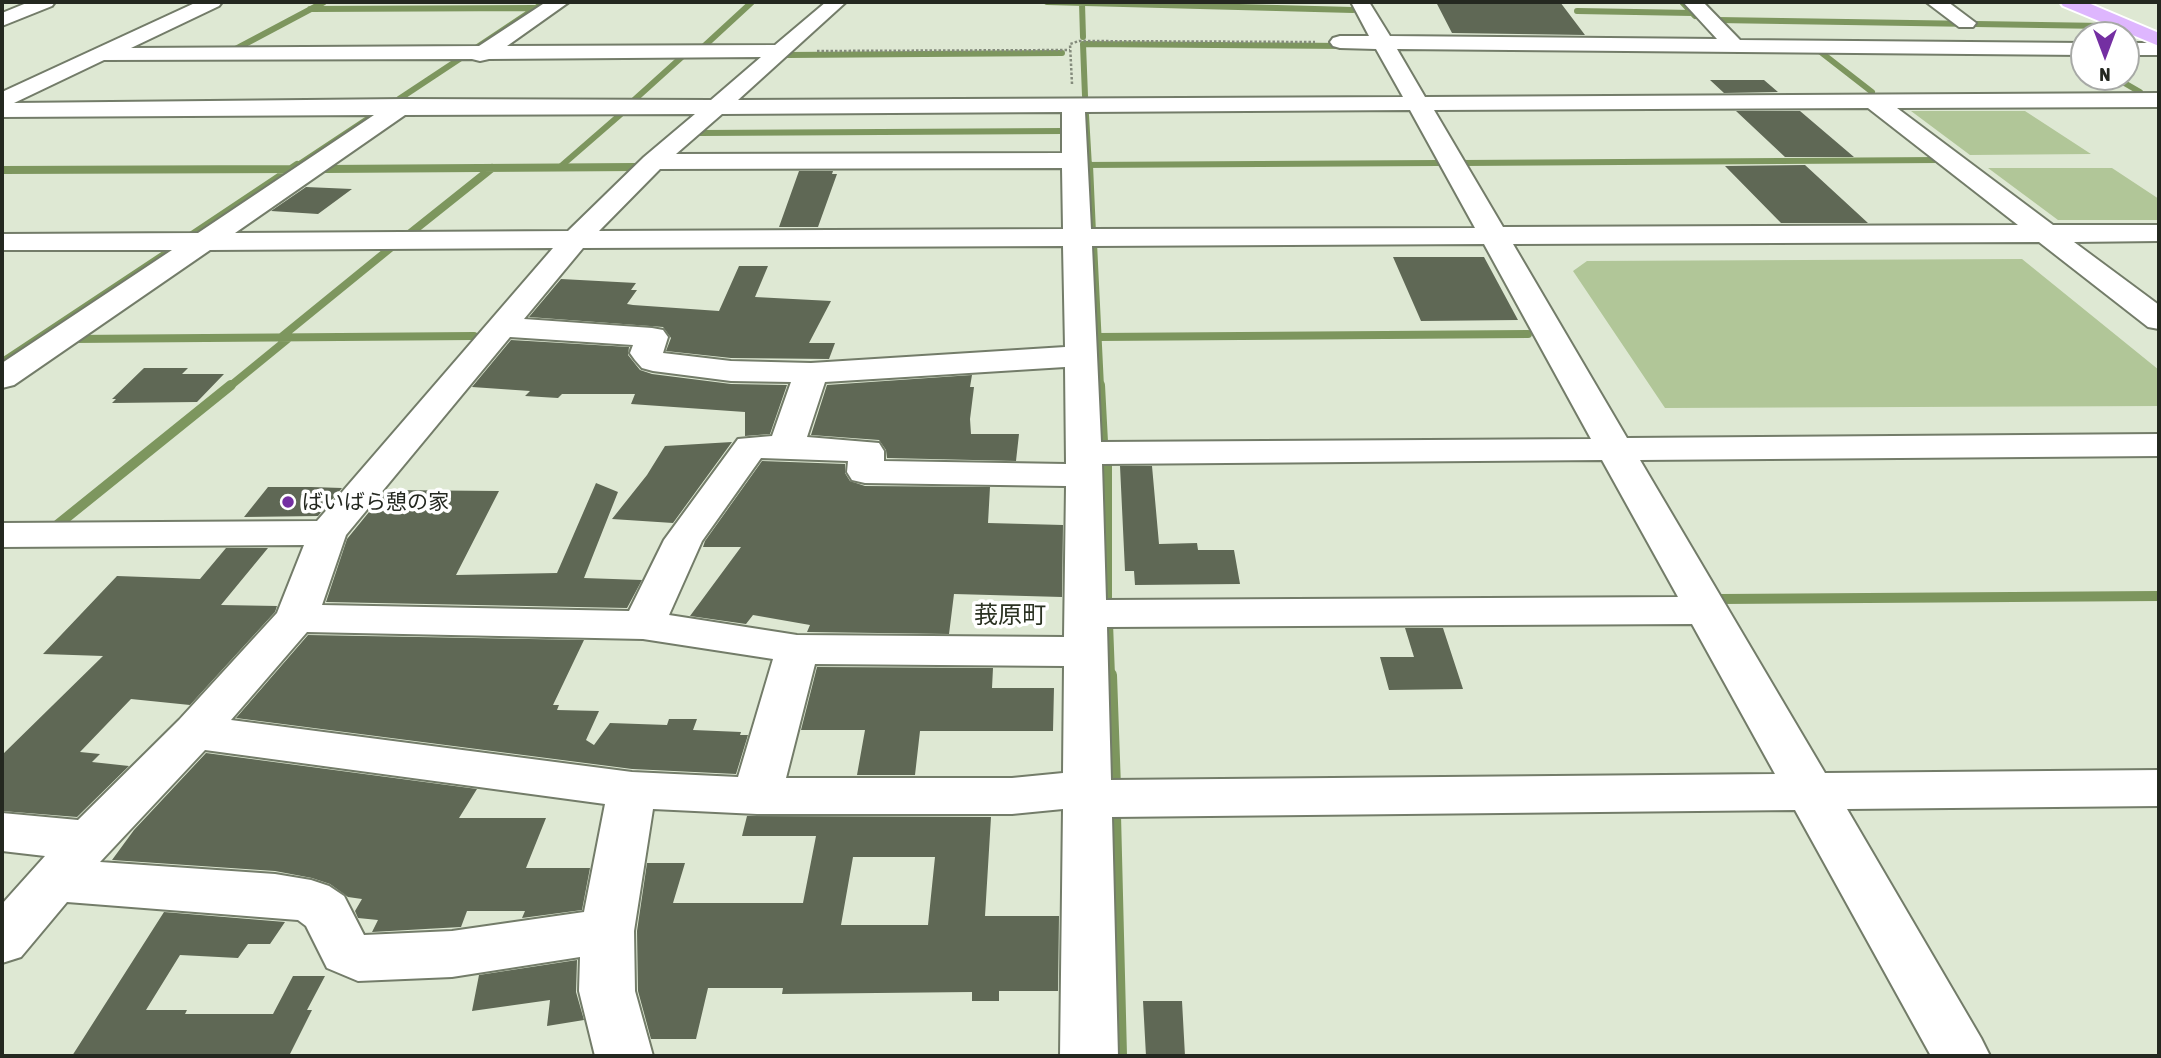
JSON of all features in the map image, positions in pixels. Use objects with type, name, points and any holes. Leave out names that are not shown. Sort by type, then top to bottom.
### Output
[{"type":"main road","points":[[2070,2],[2159,40]]},
{"type":"main road","points":[[2096,2],[2159,28]]},
{"type":"street","points":[[2,20],[46,2]]},
{"type":"street","points":[[2,100],[212,2]]},
{"type":"street","points":[[452,74],[559,2]]},
{"type":"street","points":[[2,941],[89,841],[195,732],[296,618],[328,533],[575,240],[653,162],[837,2]]},
{"type":"street","points":[[1360,2],[1961,1056]]},
{"type":"street","points":[[1693,2],[1735,46]]},
{"type":"street","points":[[1936,2],[1966,23]]},
{"type":"street","points":[[1340,43],[2070,49]]},
{"type":"street","points":[[2140,49],[2159,49]]},
{"type":"street","points":[[101,54],[781,51]]},
{"type":"street","points":[[8,370],[206,241],[431,87]]},
{"type":"street","points":[[2,110],[2159,100]]},
{"type":"street","points":[[1873,101],[2159,320]]},
{"type":"street","points":[[1073,105],[1084,464],[1089,1056]]},
{"type":"street","points":[[653,162],[1074,160]]},
{"type":"street","points":[[2,242],[2159,233]]},
{"type":"street","points":[[499,327],[652,337],[646,353],[653,361],[731,372],[811,373],[1080,356]]},
{"type":"street","points":[[786,447],[811,373]]},
{"type":"street","points":[[643,625],[683,540],[751,447],[866,451],[865,472],[1614,449],[2159,445]]},
{"type":"street","points":[[2,535],[328,533]]},
{"type":"street","points":[[296,618],[643,625],[797,649],[1085,633],[1706,610]]},
{"type":"street","points":[[757,796],[797,649]]},
{"type":"street","points":[[195,732],[632,790],[757,796],[2159,788]]},
{"type":"street","points":[[624,1056],[607,991],[607,931],[632,790]]},
{"type":"street","points":[[2,832],[89,841]]},
{"type":"street","points":[[55,880],[275,895],[311,901],[325,911],[346,952],[358,958],[452,954],[607,931]]},
{"type":"path","points":[[1073,105],[1070,44],[1073,42],[1340,43]]},
{"type":"path","points":[[781,51],[1070,50]]},
{"type":"green space","points":[[1911,111],[2025,111],[2091,154],[1970,155]]},
{"type":"green space","points":[[1988,168],[2112,168],[2159,199],[2159,220],[2058,220]]},
{"type":"green space","points":[[2022,259],[2159,370],[2159,406],[1665,408],[1573,271],[1587,261]]},
{"type":"building","points":[[1436,2],[1560,2],[1585,35],[1452,33]]},
{"type":"building","points":[[1710,80],[1764,80],[1778,92],[1724,93]]},
{"type":"building","points":[[1736,111],[1800,111],[1854,157],[1785,157]]},
{"type":"building","points":[[1805,165],[1868,223],[1781,223],[1725,166]]},
{"type":"building","points":[[799,171],[833,171],[832,174],[837,174],[818,227],[779,227]]},
{"type":"building","points":[[306,187],[352,189],[318,214],[271,211]]},
{"type":"building","points":[[1393,257],[1484,257],[1518,320],[1421,321]]},
{"type":"building","points":[[739,266],[768,266],[755,297],[831,301],[809,343],[835,343],[829,359],[731,358],[666,351],[671,338],[663,327],[529,317],[561,279],[636,283],[631,290],[637,290],[627,304],[719,311]]},
{"type":"building","points":[[511,340],[629,347],[628,355],[640,370],[652,374],[731,384],[787,385],[770,434],[745,436],[745,412],[631,404],[635,394],[562,394],[558,398],[525,396],[530,391],[472,387]]},
{"type":"building","points":[[144,368],[188,368],[182,374],[224,374],[197,402],[112,403],[116,399],[112,399]]},
{"type":"building","points":[[972,375],[970,387],[974,387],[971,434],[1019,434],[1016,461],[887,458],[886,450],[879,440],[811,435],[827,385]]},
{"type":"building","points":[[732,442],[673,523],[612,519],[647,475],[665,446]]},
{"type":"building","points":[[762,461],[845,464],[845,473],[850,481],[865,486],[990,487],[988,523],[1063,525],[1062,597],[954,594],[949,634],[807,632],[810,625],[753,615],[746,624],[690,616],[741,547],[703,547],[705,541]]},
{"type":"building","points":[[1120,466],[1152,466],[1159,544],[1197,543],[1198,550],[1234,550],[1240,584],[1135,585],[1134,571],[1125,571]]},
{"type":"building","points":[[596,483],[618,492],[584,578],[642,580],[627,608],[326,602],[347,539],[387,490],[499,491],[456,575],[557,573]]},
{"type":"building","points":[[268,487],[342,488],[318,516],[244,517]]},
{"type":"building","points":[[226,548],[268,548],[221,605],[277,606],[275,612],[190,705],[131,699],[80,752],[100,754],[92,762],[129,766],[77,817],[2,811],[2,755],[103,656],[43,654],[117,576],[200,579]]},
{"type":"building","points":[[1405,628],[1443,628],[1463,689],[1389,690],[1380,657],[1414,657]]},
{"type":"building","points":[[308,635],[584,640],[553,705],[559,705],[557,710],[599,711],[586,740],[594,745],[610,723],[667,725],[669,719],[697,719],[693,730],[741,732],[740,735],[748,735],[736,774],[632,769],[236,718]]},
{"type":"building","points":[[817,667],[993,668],[992,688],[1054,688],[1053,731],[920,731],[915,775],[857,775],[865,730],[801,730]]},
{"type":"building","points":[[206,753],[477,789],[459,818],[546,818],[526,868],[590,868],[582,910],[522,918],[525,911],[467,911],[461,927],[372,932],[378,920],[358,918],[355,911],[362,899],[348,897],[330,884],[312,878],[275,871],[112,860],[134,830]]},
{"type":"building","points":[[747,816],[991,817],[985,916],[1059,916],[1058,991],[999,991],[999,1001],[972,1001],[972,992],[782,994],[783,988],[708,988],[696,1039],[651,1039],[638,991],[637,931],[647,863],[685,863],[673,903],[803,903],[816,836],[742,836]],"holes":[[[853,857],[935,857],[928,925],[841,925]]]},
{"type":"building","points":[[164,912],[285,922],[270,944],[248,944],[238,958],[180,955],[146,1010],[187,1010],[185,1014],[273,1014],[293,976],[325,976],[307,1010],[312,1010],[289,1056],[72,1056]]},
{"type":"building","points":[[577,960],[576,992],[584,1020],[547,1026],[550,1000],[472,1011],[479,975]]},
{"type":"building","points":[[1143,1001],[1182,1001],[1185,1056],[1146,1056]]},
{"type":"waterway","points":[[311,9],[324,2]]},
{"type":"waterway","points":[[473,50],[545,2]]},
{"type":"waterway","points":[[701,49],[752,2]]},
{"type":"waterway","points":[[1047,2],[1353,10]]},
{"type":"waterway","points":[[1682,2],[1692,13]]},
{"type":"waterway","points":[[1082,3],[1083,37]]},
{"type":"waterway","points":[[311,9],[535,8]]},
{"type":"waterway","points":[[230,52],[311,9]]},
{"type":"waterway","points":[[1577,11],[1692,13]]},
{"type":"waterway","points":[[1692,13],[1695,16]]},
{"type":"waterway","points":[[1717,20],[2070,25]]},
{"type":"waterway","points":[[1085,96],[1083,44],[1347,46]]},
{"type":"waterway","points":[[1818,50],[1872,92]]},
{"type":"waterway","points":[[787,55],[1062,53]]},
{"type":"waterway","points":[[633,101],[684,55]]},
{"type":"waterway","points":[[399,99],[464,56]]},
{"type":"waterway","points":[[560,167],[621,114]]},
{"type":"waterway","points":[[1086,115],[1089,165]]},
{"type":"waterway","points":[[295,167],[369,118]]},
{"type":"waterway","points":[[700,133],[1063,131]]},
{"type":"waterway","points":[[1462,163],[1939,160]]},
{"type":"waterway","points":[[1089,165],[1438,163]]},
{"type":"waterway","points":[[291,169],[297,165]]},
{"type":"waterway","points":[[1082,165],[1089,165]]},
{"type":"waterway","points":[[1089,165],[1092,233]]},
{"type":"waterway","points":[[324,169],[636,167],[613,167]]},
{"type":"waterway","points":[[408,235],[492,168]]},
{"type":"waterway","points":[[2,170],[291,169]]},
{"type":"waterway","points":[[192,235],[291,169]]},
{"type":"waterway","points":[[1093,243],[1100,387]]},
{"type":"waterway","points":[[281,337],[393,246]]},
{"type":"waterway","points":[[4,361],[176,247]]},
{"type":"waterway","points":[[1098,337],[1528,334]]},
{"type":"waterway","points":[[281,337],[474,336]]},
{"type":"waterway","points":[[72,339],[281,337]]},
{"type":"waterway","points":[[229,387],[289,338]]},
{"type":"waterway","points":[[56,526],[231,385]]},
{"type":"waterway","points":[[1100,385],[1103,442]]},
{"type":"waterway","points":[[1107,462],[1107,605]]},
{"type":"waterway","points":[[1721,599],[2159,596]]},
{"type":"waterway","points":[[1108,623],[1110,676]]},
{"type":"waterway","points":[[1110,675],[1114,787]]},
{"type":"waterway","points":[[1114,815],[1120,1056]]},
{"type":"place","name":"ばいばら憩の家","points":[[288,502]]},
{"type":"district","name":"莪原町","points":[[1010,615]]}]
